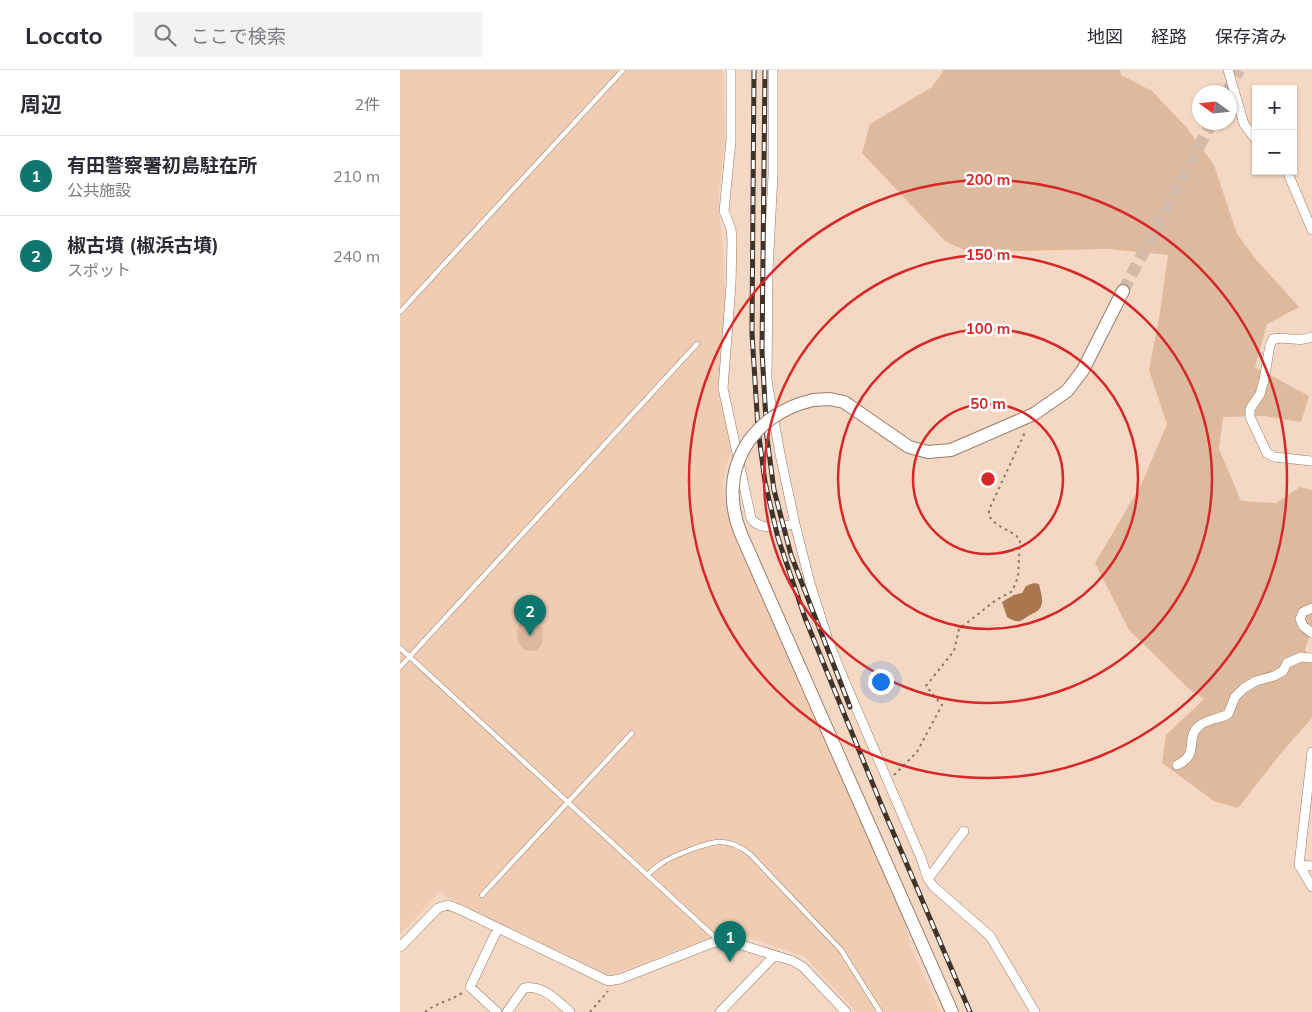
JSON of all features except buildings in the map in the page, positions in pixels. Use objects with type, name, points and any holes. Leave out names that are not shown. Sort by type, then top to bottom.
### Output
[{"type":"street","points":[[731,70],[731,140],[724,210],[732,240],[731,285],[723,388],[753,522],[760,526],[795,524]]},
{"type":"street","points":[[773,70],[773,175],[768,269],[767,380],[780,454],[810,583],[828,640],[928,878],[933,886],[990,936],[1035,1012]]},
{"type":"street","points":[[1228,70],[1244,124],[1252,135]]},
{"type":"street","points":[[1289,175],[1312,230]]},
{"type":"street","points":[[952,1012],[741,534],[735,518],[732,494],[734,473],[745,447],[764,422],[786,408],[813,400],[830,398],[844,402],[900,442],[909,447],[928,452],[951,450],[1034,414],[1059,397],[1079,376],[1092,355],[1122,291]]},
{"type":"street","points":[[1311,463],[1274,457],[1267,453],[1250,417],[1250,409],[1260,394],[1270,345],[1274,340],[1280,338],[1304,340],[1312,337]]},
{"type":"street","points":[[1312,608],[1303,612],[1300,619],[1303,626],[1312,633]]},
{"type":"street","points":[[1177,765],[1185,762],[1189,757],[1192,747],[1191,738],[1198,726],[1228,714],[1235,697],[1244,688],[1256,681],[1274,676],[1283,671],[1287,663],[1300,656],[1312,658]]},
{"type":"street","points":[[1312,752],[1309,802],[1299,865],[1312,886]]},
{"type":"street","points":[[928,878],[964,831]]},
{"type":"street","points":[[1299,865],[1312,866]]},
{"type":"street","points":[[400,947],[430,914],[443,906],[455,907],[608,981],[618,980],[700,947],[720,942],[732,942],[793,961],[803,967],[846,1012]]},
{"type":"street","points":[[498,928],[470,987],[498,1012]]},
{"type":"street","points":[[720,1012],[731,1008],[774,956]]},
{"type":"street","points":[[507,1012],[524,988],[528,987],[545,991],[570,1012]]},
{"type":"lane","points":[[400,312],[623,70]]},
{"type":"lane","points":[[400,668],[697,344]]},
{"type":"lane","points":[[400,648],[720,942]]},
{"type":"lane","points":[[482,895],[632,733]]},
{"type":"lane","points":[[647,876],[668,859],[708,844],[718,842],[741,847],[750,854],[841,950],[880,1012]]},
{"type":"path","points":[[887,780],[900,770],[917,752],[942,705],[926,686],[954,651],[959,630],[996,600],[1011,592],[1017,582],[1020,540],[1017,535],[997,524],[988,515],[1034,414]]},
{"type":"path","points":[[590,1012],[618,980]]},
{"type":"path","points":[[425,1012],[436,1004],[450,1000],[470,987]]},
{"type":"shaded area","points":[[400,70],[723,70],[725,142],[719,208],[725,298],[719,391],[731,446],[723,486],[726,506],[803,690],[902,912],[910,945],[940,1012],[856,1012],[805,957],[729,930],[613,975],[608,975],[439,893],[400,935]]},
{"type":"shaded area","points":[[944,70],[1120,70],[1121,75],[1152,91],[1187,128],[1214,165],[1237,234],[1254,257],[1299,307],[1267,324],[1255,367],[1309,396],[1301,422],[1264,416],[1223,417],[1219,449],[1241,501],[1276,503],[1300,487],[1312,490],[1312,628],[1305,650],[1312,665],[1312,718],[1282,752],[1238,808],[1214,801],[1162,763],[1166,735],[1204,699],[1189,689],[1129,630],[1095,563],[1141,485],[1167,424],[1149,370],[1159,319],[1168,255],[1109,249],[968,252],[945,241],[862,153],[870,124],[932,87]]},
{"type":"shaded area","points":[[1034,583],[1039,584],[1042,598],[1040,609],[1021,621],[1015,621],[1007,617],[1002,602],[1022,593],[1026,586]]},
{"type":"shaded area","points":[[524,620],[537,623],[543,629],[542,644],[536,651],[524,650],[519,643],[517,631]]},
{"type":"tunnel","points":[[1231,85],[1239,70]]},
{"type":"tunnel","points":[[1123,291],[1208,130]]},
{"type":"railway","points":[[754,70],[752,333],[758,429],[765,482],[778,538],[805,618],[881,804],[970,1012]]},
{"type":"railway","points":[[765,70],[762,351],[767,438],[774,490],[791,555],[850,707]]},
{"type":"place","name":"椒古墳 (椒浜古墳)","points":[[530,636]]},
{"type":"place","name":"有田警察署初島駐在所","points":[[730,962]]}]
